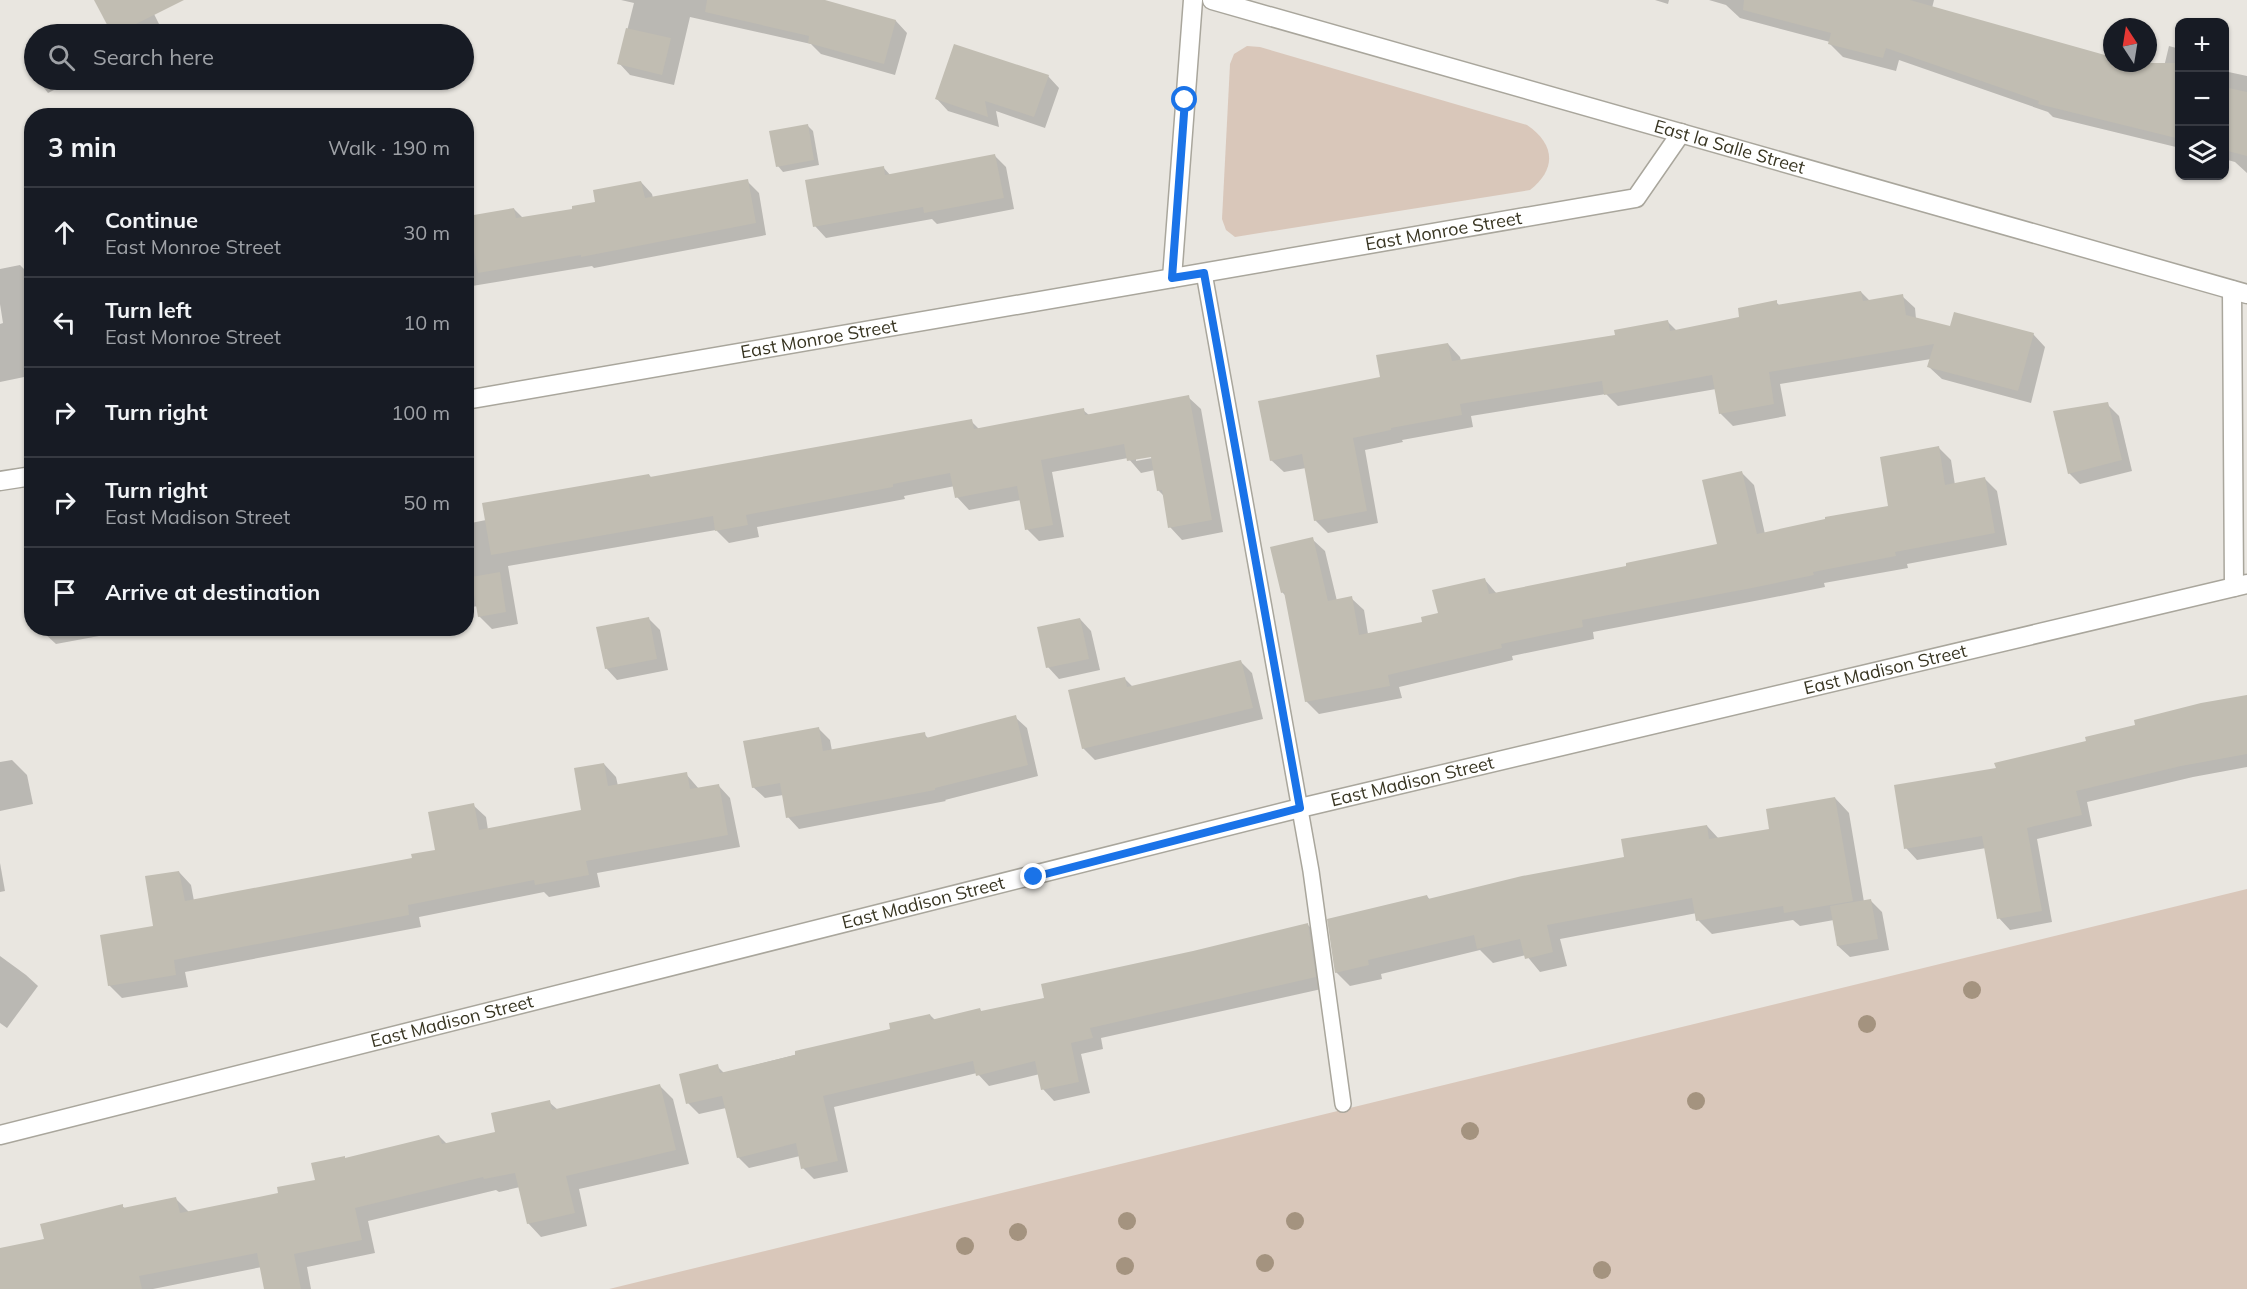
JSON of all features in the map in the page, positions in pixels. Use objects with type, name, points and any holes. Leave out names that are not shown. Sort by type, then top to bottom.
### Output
[{"type":"street","points":[[1172,278],[1193,0]]},
{"type":"street","name":"East la Salle Street","points":[[1212,0],[2240,292]]},
{"type":"street","name":"East Monroe Street","points":[[474,399],[1636,198],[1681,133]]},
{"type":"street","name":"East Madison Street","points":[[0,1135],[1300,808],[2240,585],[2240,292]]},
{"type":"street","points":[[0,481],[24,477]]},
{"type":"lane","points":[[1204,273],[1311,871],[1343,1104]]},
{"type":"shaded area","points":[[1247,46],[1260,47],[1527,125],[1543,140],[1547,148],[1549,157],[1545,174],[1530,190],[1235,237],[1226,230],[1222,219],[1230,64],[1234,54]]},
{"type":"shaded area","points":[[2247,889],[2247,1289],[609,1289]]},
{"type":"building","points":[[94,0],[184,0],[136,24],[107,24]]},
{"type":"building","points":[[707,0],[825,0],[896,20],[884,64],[808,43],[809,36],[705,12]]},
{"type":"building","points":[[1744,0],[1910,0],[2103,54],[2103,72],[2157,72],[2157,63],[2175,63],[2175,138],[2038,104],[2039,101],[1886,48],[1883,58],[1828,44],[1831,33],[1743,10]]},
{"type":"building","points":[[626,28],[671,38],[662,75],[617,64]]},
{"type":"building","points":[[954,44],[1049,75],[1034,117],[985,101],[988,117],[935,99]]},
{"type":"building","points":[[2229,88],[2247,92],[2247,156],[2229,151]]},
{"type":"building","points":[[808,124],[814,160],[776,167],[769,131]]},
{"type":"building","points":[[995,154],[1004,198],[924,213],[923,207],[813,227],[805,180],[884,166],[885,175]]},
{"type":"building","points":[[748,179],[756,223],[581,257],[581,255],[478,273],[474,250],[474,215],[514,208],[516,218],[572,209],[572,206],[595,202],[593,190],[641,181],[645,198]]},
{"type":"building","points":[[1861,291],[1863,301],[1903,294],[1906,315],[1950,326],[1954,312],[2034,333],[2018,391],[1927,367],[1934,344],[1769,372],[1774,404],[1719,414],[1712,375],[1604,395],[1602,381],[1460,404],[1462,415],[1391,428],[1391,430],[1353,438],[1367,511],[1314,521],[1302,454],[1270,461],[1258,401],[1380,377],[1376,355],[1448,343],[1452,361],[1615,335],[1614,330],[1668,320],[1670,331],[1739,317],[1738,308],[1777,300],[1777,305]]},
{"type":"building","points":[[1189,395],[1212,520],[1168,528],[1162,490],[1157,491],[1151,457],[1127,461],[1124,444],[1041,460],[1053,525],[1025,530],[1017,486],[955,498],[950,473],[893,484],[893,487],[746,515],[748,525],[715,531],[713,516],[491,555],[482,503],[649,474],[650,477],[972,419],[974,429],[1084,408],[1085,415]]},
{"type":"building","points":[[2108,402],[2122,460],[2068,474],[2053,411]]},
{"type":"building","points":[[1939,446],[1945,485],[1985,477],[1995,533],[1895,552],[1896,556],[1813,572],[1814,575],[1582,620],[1583,627],[1501,644],[1502,648],[1388,675],[1390,686],[1305,702],[1284,592],[1281,593],[1270,547],[1313,537],[1328,601],[1352,596],[1359,635],[1422,622],[1421,617],[1438,613],[1432,590],[1485,578],[1489,594],[1626,566],[1626,563],[1717,544],[1702,480],[1742,471],[1757,534],[1825,519],[1825,517],[1888,506],[1880,457]]},
{"type":"building","points":[[500,572],[506,612],[478,617],[474,576]]},
{"type":"building","points":[[649,617],[657,659],[605,669],[596,627]]},
{"type":"building","points":[[1080,618],[1089,659],[1046,668],[1037,627]]},
{"type":"building","points":[[1241,660],[1253,708],[1082,749],[1068,690],[1125,677],[1127,687]]},
{"type":"building","points":[[2247,695],[2247,754],[2181,766],[2076,791],[2082,815],[2027,828],[2042,911],[1997,919],[1982,836],[1904,849],[1894,785],[1996,768],[1994,763],[2086,741],[2085,737],[2135,725],[2134,720],[2201,703]]},
{"type":"building","points":[[1016,715],[1028,765],[935,788],[935,790],[786,818],[780,783],[752,788],[743,741],[819,727],[823,751],[925,732],[926,738]]},
{"type":"building","points":[[604,763],[608,786],[687,772],[690,789],[719,784],[728,835],[586,861],[589,875],[535,885],[534,880],[408,905],[409,915],[174,960],[176,975],[108,986],[100,935],[153,926],[145,876],[179,871],[185,901],[412,858],[411,854],[435,850],[428,812],[474,803],[479,830],[581,810],[574,768]]},
{"type":"building","points":[[1835,797],[1853,901],[1784,913],[1783,906],[1696,921],[1692,898],[1547,925],[1553,952],[1525,959],[1520,939],[1477,949],[1474,935],[1368,960],[1369,965],[1335,973],[1327,919],[1427,895],[1428,899],[1522,876],[1624,857],[1621,839],[1707,825],[1709,839],[1769,829],[1766,809]]},
{"type":"building","points":[[1871,899],[1878,939],[1837,946],[1830,906]]},
{"type":"building","points":[[1308,923],[1316,977],[1090,1028],[1093,1038],[1071,1043],[1079,1082],[1041,1090],[1035,1061],[976,1076],[973,1061],[823,1096],[838,1161],[801,1169],[796,1143],[737,1158],[722,1096],[686,1104],[679,1074],[718,1064],[720,1073],[795,1055],[795,1051],[890,1029],[889,1023],[930,1014],[931,1020],[980,1008],[981,1011],[1044,998],[1041,984]]},
{"type":"building","points":[[660,1084],[676,1150],[566,1176],[575,1213],[527,1224],[515,1173],[484,1179],[483,1177],[355,1208],[362,1240],[294,1254],[301,1289],[264,1289],[257,1253],[139,1276],[142,1289],[0,1289],[0,1248],[44,1239],[40,1224],[123,1204],[123,1208],[176,1197],[180,1213],[278,1193],[277,1187],[315,1180],[311,1163],[345,1156],[345,1158],[439,1135],[442,1144],[495,1132],[491,1113],[550,1100],[552,1110]]},
{"type":"route","points":[[1034,877],[1300,808],[1204,273],[1172,278],[1185,100]]}]
